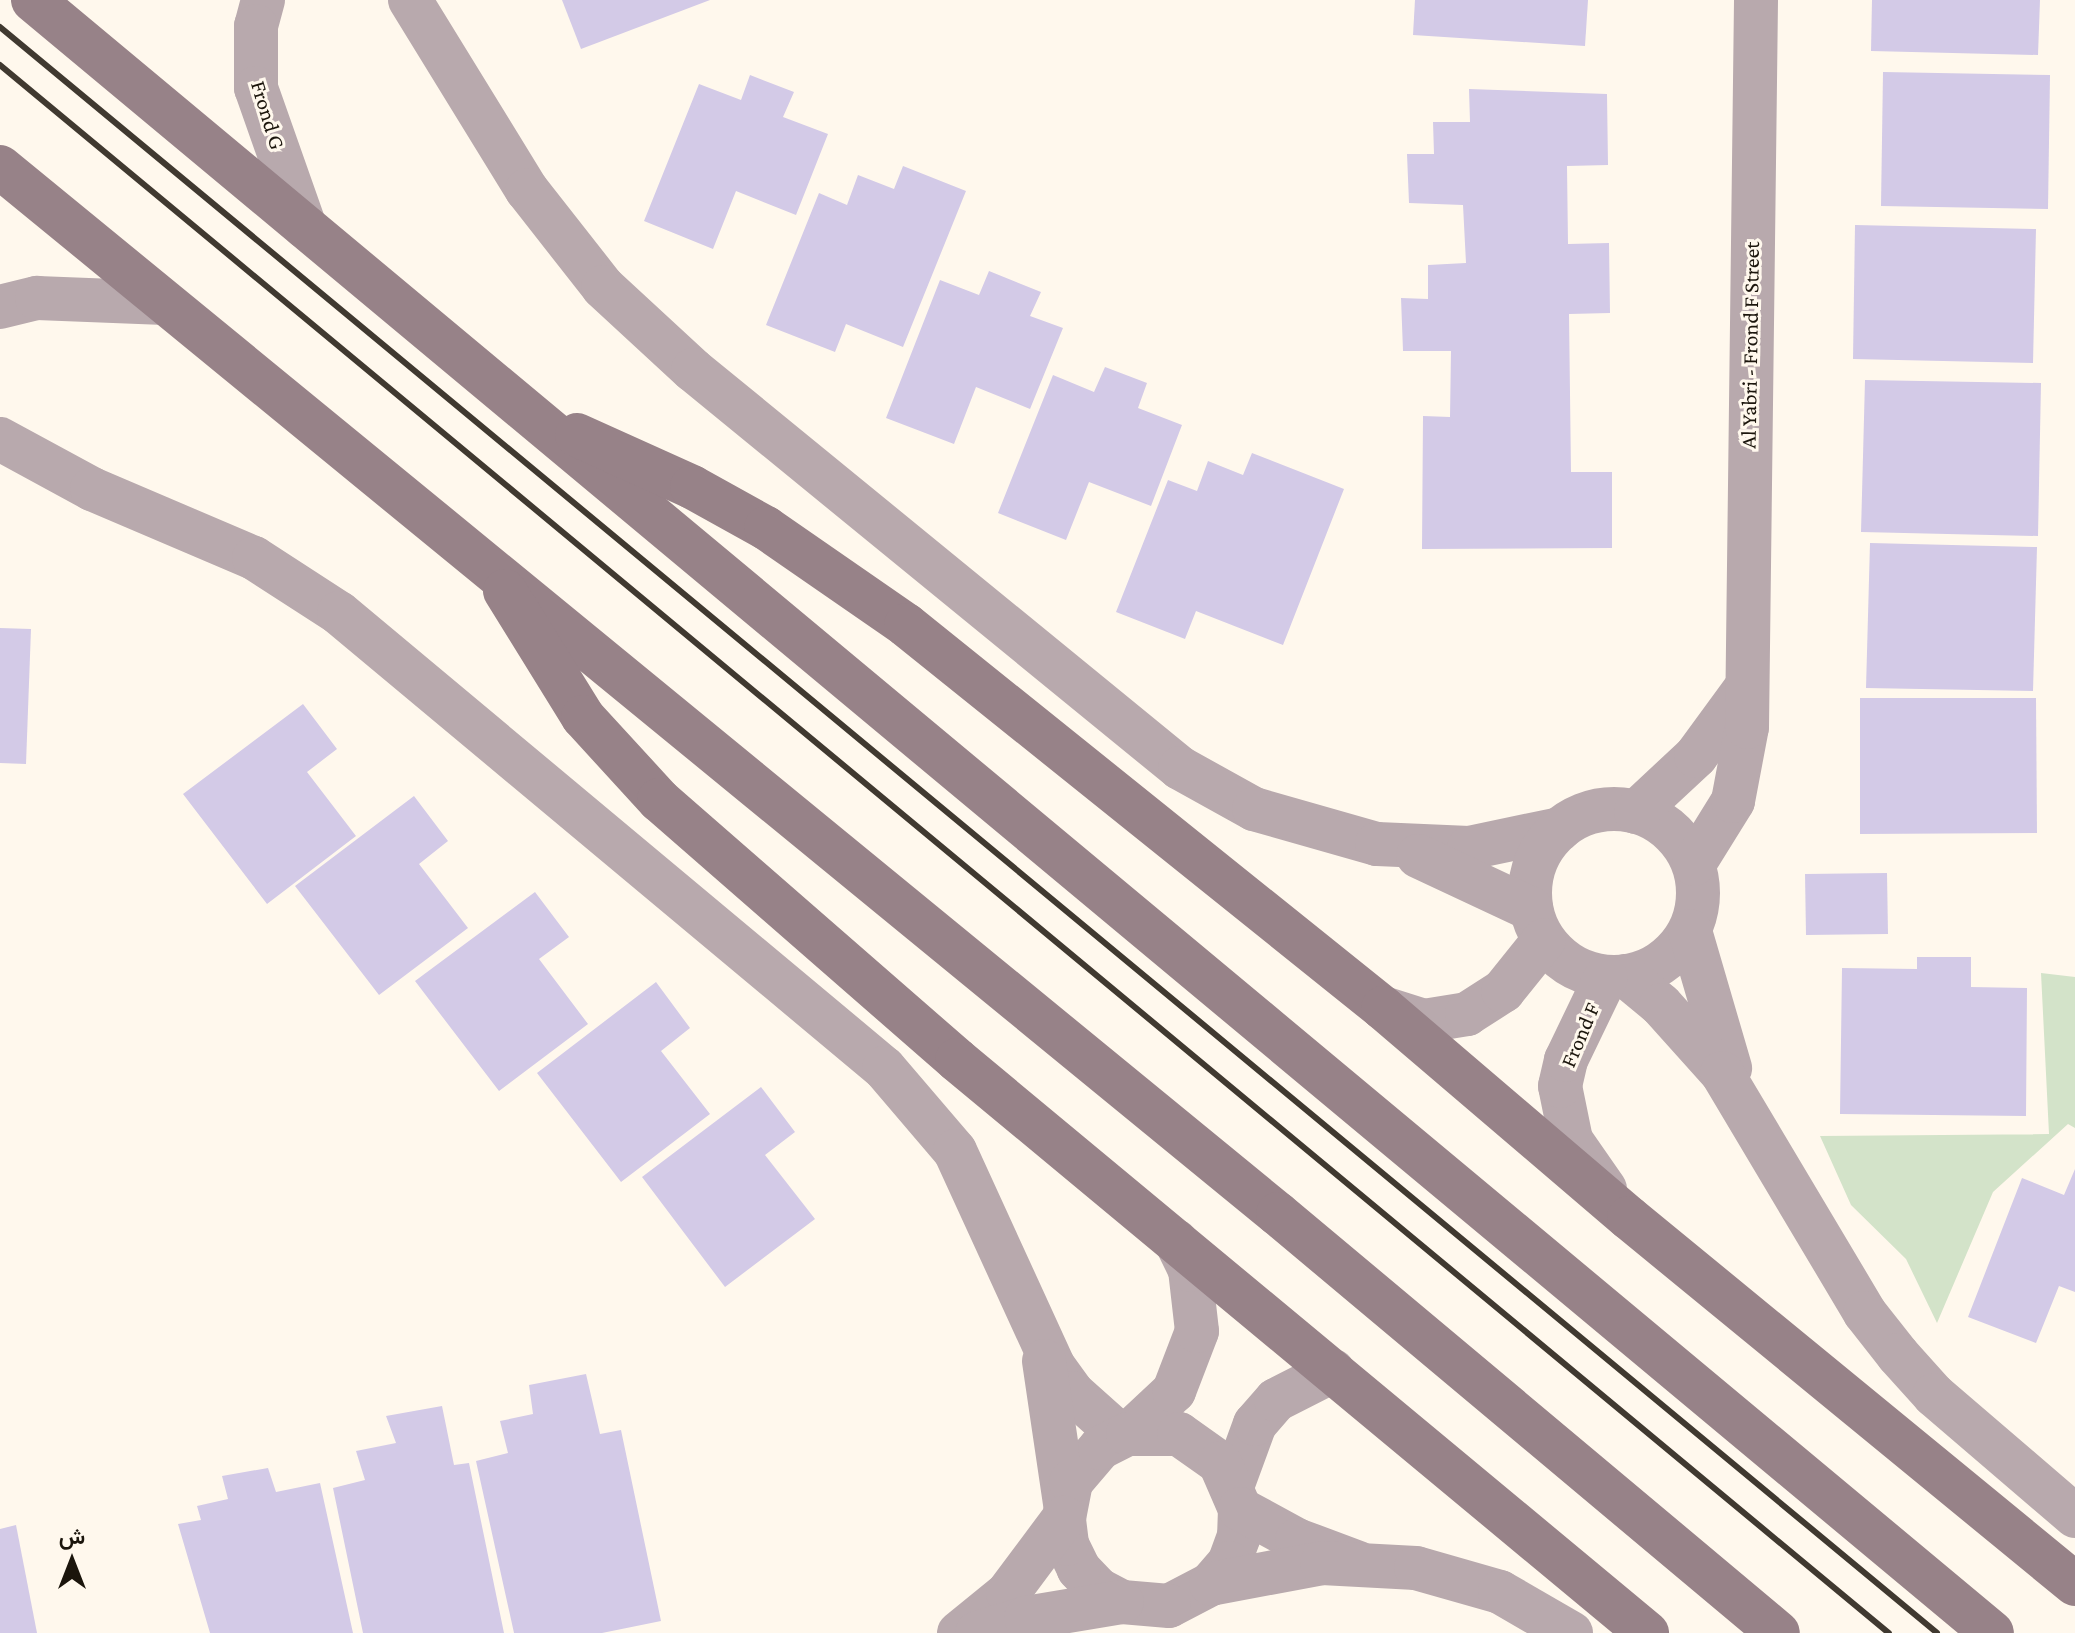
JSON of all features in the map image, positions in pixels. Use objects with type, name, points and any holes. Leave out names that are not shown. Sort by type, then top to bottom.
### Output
[{"type":"main road","points":[[33,0],[1992,1633]]},
{"type":"main road","points":[[0,167],[1254,1193],[1778,1633]]},
{"type":"main road","points":[[536,419],[692,487],[838,574],[1383,1008],[1629,1218],[2075,1584]]},
{"type":"main road","points":[[494,571],[520,621],[583,717],[659,800],[916,1025],[1647,1633]]},
{"type":"street","name":"Frond G","points":[[263,0],[256,26],[256,88],[305,227]]},
{"type":"street","name":"Al Yabri - Frond F Street","points":[[1694,864],[1716,835],[1744,764],[1756,0]]},
{"type":"street","points":[[416,5],[527,190],[603,287],[646,330],[1180,768],[1254,809],[1377,844],[1457,871],[1538,925],[1560,958],[1616,976],[1693,1038],[1747,1112],[1865,1313],[1898,1355],[1934,1395],[2075,1516]]},
{"type":"street","points":[[0,307],[37,298],[165,303]]},
{"type":"street","points":[[0,439],[92,489],[254,558],[339,613],[884,1068],[955,1151],[1038,1339],[1073,1393],[1125,1435],[1179,1434],[1202,1446],[1237,1497],[1297,1540],[1359,1563]]},
{"type":"street","points":[[0,478],[50,480],[92,489]]},
{"type":"street","points":[[1636,812],[1696,756],[1745,689]]},
{"type":"street","points":[[1377,844],[1469,848],[1560,829],[1583,815],[1609,809],[1636,812],[1661,823],[1681,841],[1694,864],[1698,892],[1690,931],[1715,1023],[1747,1112]]},
{"type":"street","points":[[1383,1008],[1424,1021],[1467,1014],[1503,991],[1538,925],[1534,865],[1560,829]]},
{"type":"street","points":[[1616,976],[1664,962],[1690,931]]},
{"type":"street","name":"Frond F","points":[[1616,976],[1566,1060],[1562,1114],[1584,1163],[1629,1218]]},
{"type":"street","points":[[959,1633],[1008,1593],[1064,1511],[1084,1463],[1125,1435],[1174,1391],[1189,1362],[1197,1301],[1176,1241]]},
{"type":"street","points":[[1038,1339],[1067,1544],[1079,1569],[1098,1589],[1122,1602]]},
{"type":"street","points":[[1211,1584],[1229,1563],[1239,1536],[1237,1497],[1245,1443],[1276,1400],[1333,1371]]},
{"type":"street","points":[[977,1633],[1026,1618],[1122,1602],[1169,1606],[1211,1584],[1284,1566],[1359,1563],[1458,1578],[1500,1592],[1571,1633]]},
{"type":"green space","points":[[2041,973],[2075,977],[2075,1128],[2068,1124],[1993,1192],[1937,1323],[1906,1259],[1851,1205],[1820,1136],[2049,1134]]},
{"type":"building","points":[[562,0],[710,0],[581,49]]},
{"type":"building","points":[[1415,0],[1588,0],[1585,46],[1413,35]]},
{"type":"building","points":[[1872,0],[2040,0],[2038,55],[1871,51]]},
{"type":"building","points":[[1883,72],[2050,75],[2048,209],[1881,206]]},
{"type":"building","points":[[750,75],[794,92],[783,117],[828,134],[796,215],[736,191],[713,249],[644,221],[699,84],[741,100]]},
{"type":"building","points":[[1469,89],[1607,94],[1608,165],[1567,166],[1568,244],[1609,243],[1610,313],[1569,314],[1571,472],[1612,472],[1612,548],[1422,549],[1423,416],[1450,417],[1451,351],[1403,351],[1401,298],[1428,299],[1428,265],[1466,263],[1463,205],[1409,203],[1407,154],[1434,154],[1433,122],[1470,122]]},
{"type":"building","points":[[903,166],[966,191],[903,347],[846,324],[835,352],[766,325],[819,193],[847,205],[858,175],[894,189]]},
{"type":"building","points":[[1855,225],[2036,229],[2033,363],[1853,359]]},
{"type":"building","points":[[989,271],[1041,292],[1030,316],[1063,328],[1030,409],[976,387],[954,444],[886,418],[940,280],[979,295]]},
{"type":"building","points":[[1105,367],[1147,383],[1138,408],[1182,425],[1151,506],[1089,482],[1066,540],[998,513],[1053,375],[1094,392]]},
{"type":"building","points":[[1865,380],[2041,383],[2038,536],[1861,532]]},
{"type":"building","points":[[1252,453],[1344,489],[1283,645],[1196,611],[1185,639],[1116,612],[1168,480],[1197,491],[1208,461],[1243,475]]},
{"type":"building","points":[[1870,543],[2037,547],[2033,691],[1866,688]]},
{"type":"building","points":[[0,628],[31,629],[26,764],[0,763]]},
{"type":"building","points":[[1860,698],[2036,698],[2037,833],[1860,834]]},
{"type":"building","points":[[303,704],[337,749],[307,772],[356,836],[267,904],[183,794]]},
{"type":"building","points":[[414,796],[448,841],[419,864],[468,928],[379,995],[295,886]]},
{"type":"building","points":[[1887,873],[1888,934],[1806,935],[1805,874]]},
{"type":"building","points":[[535,892],[569,937],[539,959],[588,1024],[499,1091],[415,981]]},
{"type":"building","points":[[1917,957],[1971,957],[1971,987],[2027,988],[2026,1116],[1840,1114],[1842,968],[1917,969]]},
{"type":"building","points":[[656,982],[690,1028],[661,1051],[710,1114],[621,1182],[537,1073]]},
{"type":"building","points":[[761,1087],[795,1132],[765,1155],[815,1219],[725,1287],[642,1177]]},
{"type":"building","points":[[2075,1169],[2075,1292],[2059,1286],[2036,1343],[1968,1317],[2022,1178],[2064,1195]]},
{"type":"building","points":[[586,1374],[600,1434],[621,1430],[661,1621],[602,1633],[514,1633],[476,1461],[508,1453],[500,1421],[533,1414],[529,1385]]},
{"type":"building","points":[[442,1406],[454,1465],[469,1463],[504,1633],[363,1633],[333,1488],[365,1480],[356,1451],[396,1443],[386,1416]]},
{"type":"building","points":[[268,1468],[276,1492],[320,1483],[353,1633],[210,1633],[178,1524],[201,1520],[197,1506],[228,1499],[222,1476]]},
{"type":"building","points":[[16,1525],[37,1633],[0,1633],[0,1529]]},
{"type":"railway","points":[[0,27],[1937,1633]]},
{"type":"railway","points":[[0,65],[1889,1633]]}]
